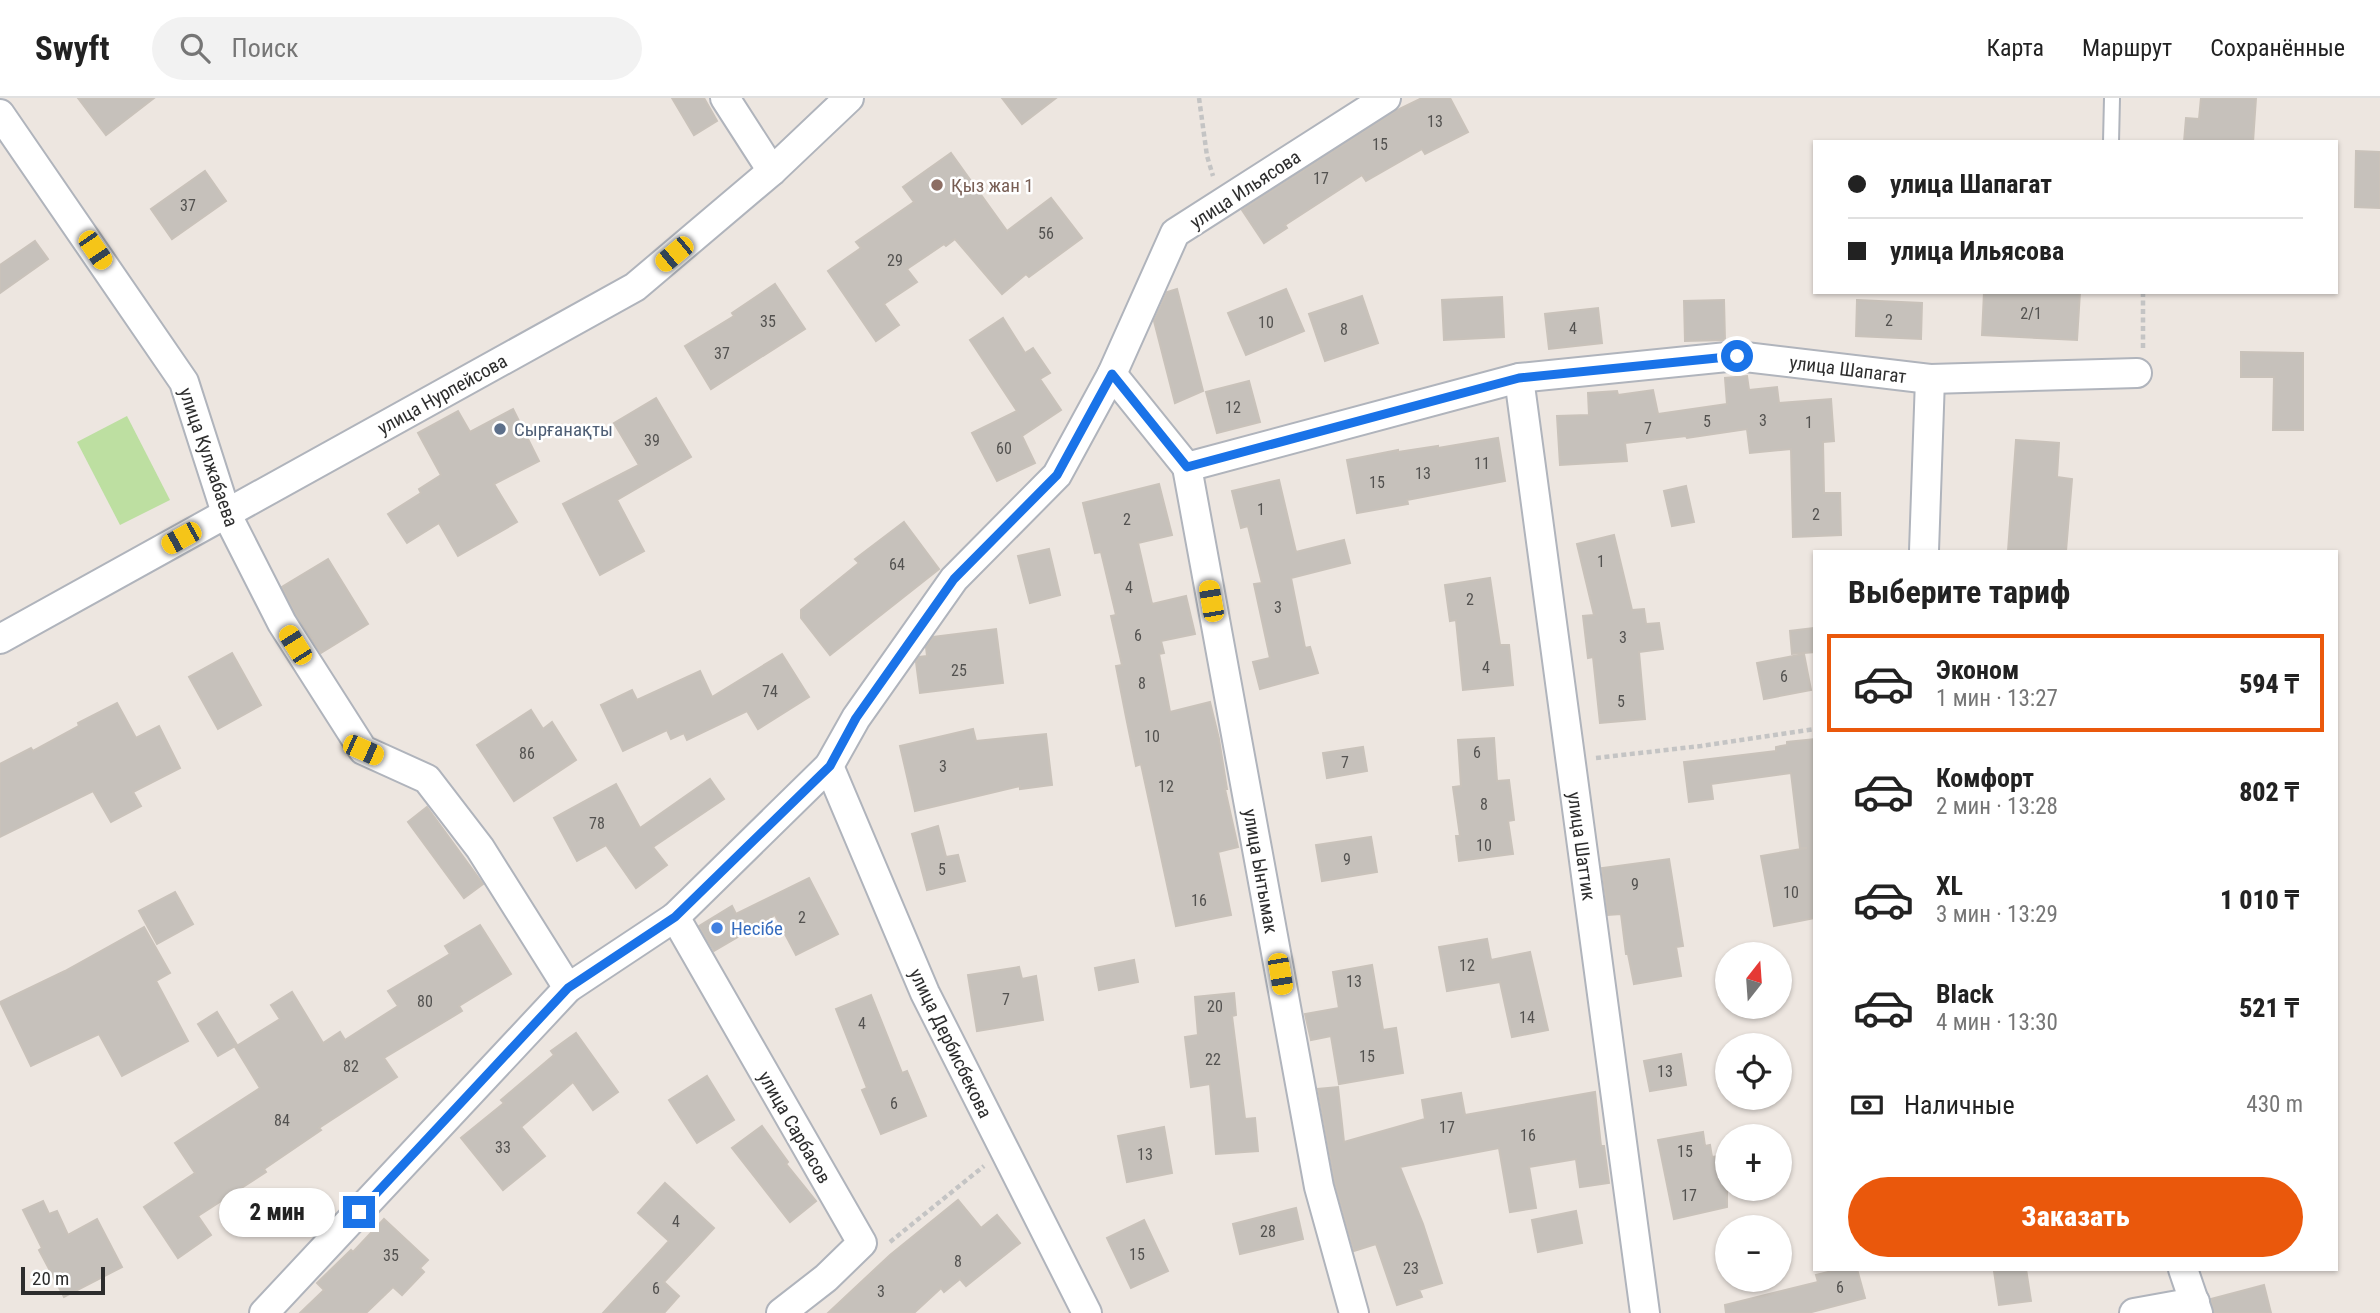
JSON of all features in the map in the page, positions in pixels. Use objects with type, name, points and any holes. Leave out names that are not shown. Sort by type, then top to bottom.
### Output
[{"type":"street","points":[[725,98],[772,171]]},
{"type":"street","name":"улица Нурпейсова","points":[[0,639],[635,287],[772,171],[849,98]]},
{"type":"street","name":"улица Ильясова","points":[[264,1313],[568,988],[675,917],[830,766],[856,718],[954,579],[1057,475],[1112,374],[1175,233],[1386,98]]},
{"type":"street","name":"улица Кулжабаева","points":[[0,114],[184,382],[226,513],[282,623],[363,750],[428,779],[480,848],[568,988]]},
{"type":"street","name":"улица Шапагат","points":[[1187,467],[1519,378],[1737,356],[1930,379],[2137,373]]},
{"type":"street","points":[[1112,374],[1187,467]]},
{"type":"street","name":"улица Шаттик","points":[[1519,378],[1644,1313]]},
{"type":"street","points":[[1924,550],[1930,379]]},
{"type":"street","name":"улица Ынтымак","points":[[1187,467],[1319,1187],[1354,1313]]},
{"type":"street","name":"улица Дербисбекова","points":[[830,766],[925,993],[1087,1313]]},
{"type":"street","name":"улица Сарбасов","points":[[675,917],[862,1243]]},
{"type":"street","points":[[781,1313],[826,1278],[862,1243]]},
{"type":"street","points":[[2134,1313],[2196,1307],[2184,1271]]},
{"type":"lane","points":[[2111,140],[2112,98]]},
{"type":"path","points":[[1199,98],[1207,156],[1221,204]]},
{"type":"path","points":[[2137,373],[2143,348],[2143,294]]},
{"type":"path","points":[[1570,761],[1813,729]]},
{"type":"path","points":[[862,1243],[879,1250],[1003,1151]]},
{"type":"green space","points":[[127,416],[170,500],[120,525],[77,442]]},
{"type":"building","points":[[78,98],[154,98],[106,135]]},
{"type":"building","points":[[672,98],[704,98],[717,121],[694,135]]},
{"type":"building","points":[[1002,98],[1056,98],[1022,124]]},
{"type":"building","points":[[1422,98],[1450,98],[1468,132],[1425,154],[1422,149],[1366,181],[1362,175],[1285,225],[1287,228],[1264,243],[1242,210],[1397,110]]},
{"type":"building","points":[[2201,98],[2256,98],[2253,140],[2184,140],[2186,118],[2199,119]]},
{"type":"building","points":[[2356,151],[2380,152],[2380,208],[2355,207]]},
{"type":"building","points":[[951,153],[1007,231],[1051,198],[1082,238],[1029,277],[1026,274],[1002,294],[955,239],[946,246],[944,244],[907,269],[917,282],[884,304],[899,325],[876,341],[828,271],[861,248],[856,242],[914,202],[903,187]]},
{"type":"building","points":[[205,171],[226,201],[172,239],[151,209]]},
{"type":"building","points":[[35,241],[48,259],[0,293],[0,265]]},
{"type":"building","points":[[775,284],[805,329],[711,389],[685,346],[734,316],[732,313]]},
{"type":"building","points":[[1177,289],[1203,391],[1175,403],[1154,321],[1167,292]]},
{"type":"building","points":[[1286,289],[1304,331],[1246,355],[1228,313]]},
{"type":"building","points":[[1984,294],[2080,294],[2077,340],[1982,335]]},
{"type":"building","points":[[1362,296],[1378,343],[1325,361],[1309,314]]},
{"type":"building","points":[[1502,297],[1504,337],[1444,340],[1442,300]]},
{"type":"building","points":[[1724,300],[1725,340],[1685,341],[1684,301]]},
{"type":"building","points":[[1857,300],[1922,303],[1921,339],[1856,336]]},
{"type":"building","points":[[1598,308],[1602,343],[1549,349],[1545,314]]},
{"type":"building","points":[[1003,318],[1025,353],[1033,348],[1050,373],[1040,379],[1061,410],[1022,436],[1035,463],[997,481],[972,433],[1017,411],[970,340]]},
{"type":"building","points":[[2241,352],[2303,353],[2303,430],[2273,430],[2274,377],[2241,377]]},
{"type":"building","points":[[1747,376],[1749,390],[1777,387],[1779,403],[1831,399],[1834,441],[1823,442],[1824,493],[1840,493],[1841,535],[1793,537],[1791,449],[1750,453],[1747,429],[1687,438],[1625,443],[1627,461],[1560,465],[1557,416],[1589,415],[1588,393],[1617,391],[1618,395],[1653,390],[1658,414],[1727,404],[1725,378]]},
{"type":"building","points":[[1249,381],[1260,422],[1217,433],[1206,392]]},
{"type":"building","points":[[656,398],[691,457],[617,500],[644,551],[600,575],[563,504],[639,465],[614,423]]},
{"type":"building","points":[[513,409],[539,461],[494,484],[517,522],[458,556],[439,523],[407,543],[388,514],[421,493],[419,489],[441,475],[418,433],[458,411],[470,432]]},
{"type":"building","points":[[1498,438],[1505,481],[1407,500],[1408,504],[1357,513],[1347,460],[1398,450],[1438,448]]},
{"type":"building","points":[[2016,440],[2059,443],[2057,477],[2072,479],[2066,550],[2008,550]]},
{"type":"building","points":[[1279,480],[1296,552],[1344,540],[1350,563],[1291,578],[1305,648],[1310,647],[1318,673],[1260,689],[1253,662],[1270,658],[1254,584],[1262,583],[1248,526],[1241,528],[1232,491]]},
{"type":"building","points":[[1159,484],[1172,535],[1138,543],[1152,604],[1186,596],[1195,634],[1161,641],[1164,653],[1159,654],[1170,712],[1210,702],[1238,847],[1218,852],[1231,915],[1176,926],[1141,764],[1136,766],[1116,666],[1122,665],[1111,616],[1116,615],[1101,552],[1095,553],[1083,503]]},
{"type":"building","points":[[1686,486],[1694,522],[1672,526],[1664,491]]},
{"type":"building","points":[[904,522],[939,569],[830,655],[801,618],[801,610],[859,563],[855,559]]},
{"type":"building","points":[[1614,535],[1632,610],[1644,609],[1646,624],[1659,623],[1663,649],[1639,652],[1645,719],[1600,723],[1593,657],[1588,658],[1583,616],[1594,615],[1577,544]]},
{"type":"building","points":[[1049,549],[1060,595],[1030,603],[1018,556]]},
{"type":"building","points":[[328,559],[368,624],[321,653],[296,615],[282,587]]},
{"type":"building","points":[[1490,578],[1500,645],[1509,645],[1513,685],[1463,690],[1456,620],[1450,621],[1445,585]]},
{"type":"building","points":[[1813,628],[1813,652],[1792,654],[1790,631]]},
{"type":"building","points":[[996,629],[1003,683],[920,693],[916,662],[919,657],[927,656],[926,647],[933,637]]},
{"type":"building","points":[[232,653],[261,705],[218,729],[189,677]]},
{"type":"building","points":[[782,654],[809,697],[758,729],[747,711],[687,740],[684,733],[671,739],[667,730],[623,751],[601,705],[632,690],[637,700],[700,671],[712,697]]},
{"type":"building","points":[[1804,654],[1811,690],[1764,699],[1757,663]]},
{"type":"building","points":[[117,703],[136,738],[159,726],[180,768],[133,792],[141,806],[111,822],[93,791],[0,837],[0,764],[31,748],[33,751]]},
{"type":"building","points":[[531,710],[543,729],[552,722],[576,760],[514,801],[477,745]]},
{"type":"building","points":[[973,729],[976,741],[1046,734],[1052,785],[1020,789],[1020,786],[915,811],[900,746]]},
{"type":"building","points":[[1494,738],[1497,781],[1509,780],[1514,820],[1508,821],[1513,854],[1459,861],[1456,836],[1460,836],[1453,787],[1461,786],[1458,740]]},
{"type":"building","points":[[1813,739],[1813,918],[1774,926],[1761,856],[1807,848],[1800,848],[1791,773],[1711,784],[1713,799],[1689,802],[1684,762],[1776,751],[1776,747],[1787,745],[1787,742]]},
{"type":"building","points":[[1363,747],[1367,771],[1327,778],[1323,753]]},
{"type":"building","points":[[710,779],[724,799],[653,847],[667,865],[636,888],[606,845],[577,861],[554,818],[616,784],[640,828]]},
{"type":"building","points":[[427,807],[483,884],[464,898],[408,822]]},
{"type":"building","points":[[938,826],[946,857],[958,855],[965,881],[927,890],[912,834]]},
{"type":"building","points":[[1371,837],[1377,872],[1322,881],[1316,845]]},
{"type":"building","points":[[1669,859],[1683,946],[1676,947],[1681,976],[1634,984],[1626,954],[1621,914],[1608,915],[1602,868]]},
{"type":"building","points":[[809,878],[838,934],[796,955],[775,915],[714,951],[699,926],[732,906],[736,914]]},
{"type":"building","points":[[175,892],[193,924],[157,944],[139,911]]},
{"type":"building","points":[[480,925],[511,974],[459,1006],[462,1011],[384,1058],[397,1077],[319,1128],[321,1130],[264,1169],[266,1172],[198,1216],[211,1235],[178,1258],[144,1207],[195,1173],[175,1143],[260,1088],[235,1047],[280,1019],[271,1005],[292,992],[323,1043],[340,1032],[345,1040],[398,1006],[388,991],[450,954],[445,946]]},
{"type":"building","points":[[144,927],[170,973],[156,981],[188,1041],[122,1076],[99,1034],[31,1066],[0,1002],[65,971]]},
{"type":"building","points":[[1487,939],[1491,960],[1530,952],[1548,1030],[1512,1037],[1500,982],[1447,991],[1439,947]]},
{"type":"building","points":[[1134,960],[1138,982],[1099,990],[1095,968]]},
{"type":"building","points":[[1372,965],[1383,1030],[1396,1028],[1403,1073],[1339,1084],[1331,1036],[1311,1040],[1305,1014],[1339,1008],[1333,972]]},
{"type":"building","points":[[1019,967],[1022,979],[1036,976],[1043,1020],[977,1031],[968,975]]},
{"type":"building","points":[[1234,993],[1236,1015],[1232,1016],[1245,1119],[1255,1118],[1258,1151],[1216,1154],[1210,1084],[1191,1087],[1185,1037],[1198,1035],[1195,997]]},
{"type":"building","points":[[871,995],[902,1073],[907,1071],[926,1116],[881,1134],[862,1090],[867,1088],[836,1009]]},
{"type":"building","points":[[217,1012],[237,1045],[218,1056],[198,1024]]},
{"type":"building","points":[[576,1033],[618,1092],[593,1110],[573,1082],[521,1127],[545,1156],[503,1190],[461,1138],[504,1103],[501,1100],[554,1055],[551,1051]]},
{"type":"building","points":[[1681,1054],[1686,1085],[1650,1091],[1644,1061]]},
{"type":"building","points":[[707,1076],[734,1120],[697,1143],[669,1100]]},
{"type":"building","points":[[1338,1087],[1344,1142],[1425,1119],[1422,1100],[1461,1093],[1465,1115],[1595,1092],[1601,1146],[1604,1146],[1609,1183],[1580,1187],[1576,1159],[1529,1167],[1536,1208],[1510,1212],[1499,1148],[1400,1167],[1423,1224],[1442,1283],[1419,1290],[1422,1297],[1397,1305],[1376,1244],[1354,1251],[1335,1183],[1318,1089]]},
{"type":"building","points":[[762,1126],[788,1162],[786,1164],[816,1201],[790,1222],[732,1148]]},
{"type":"building","points":[[1164,1127],[1172,1173],[1127,1182],[1118,1136]]},
{"type":"building","points":[[1703,1132],[1705,1146],[1710,1145],[1712,1157],[1715,1157],[1715,1201],[1727,1201],[1727,1207],[1674,1219],[1658,1140]]},
{"type":"building","points":[[665,1183],[714,1228],[664,1282],[679,1296],[664,1313],[603,1313],[669,1241],[638,1213]]},
{"type":"building","points":[[958,1200],[981,1228],[997,1215],[1020,1243],[966,1286],[960,1279],[944,1292],[941,1288],[914,1313],[828,1313],[890,1255]]},
{"type":"building","points":[[43,1201],[49,1214],[57,1211],[68,1235],[97,1219],[122,1267],[64,1297],[39,1250],[42,1248],[23,1210]]},
{"type":"building","points":[[1296,1208],[1303,1239],[1240,1254],[1233,1224]]},
{"type":"building","points":[[1576,1211],[1582,1243],[1538,1252],[1532,1220]]},
{"type":"building","points":[[384,1219],[428,1260],[420,1268],[424,1272],[402,1295],[393,1287],[366,1313],[300,1313],[324,1290],[317,1283],[351,1250],[353,1252]]},
{"type":"building","points":[[1144,1220],[1168,1271],[1131,1288],[1107,1238]]},
{"type":"building","points":[[1832,1271],[1858,1271],[1865,1298],[1808,1313],[1726,1313],[1725,1305],[1778,1292],[1792,1292],[1792,1288],[1818,1282],[1816,1275]]},
{"type":"building","points":[[1994,1271],[2026,1271],[2031,1301],[1999,1305]]},
{"type":"building","points":[[2264,1285],[2271,1313],[2214,1313],[2211,1299]]},
{"type":"place","name":"Қыз жан 1","points":[[937,185]]},
{"type":"place","name":"Сырғанақты","points":[[500,429]]},
{"type":"place","name":"Несібе","points":[[717,928]]},
{"type":"route","points":[[359,1212],[568,988],[675,917],[830,766],[856,718],[954,579],[1057,475],[1112,374],[1187,467],[1519,378],[1737,356]]}]
